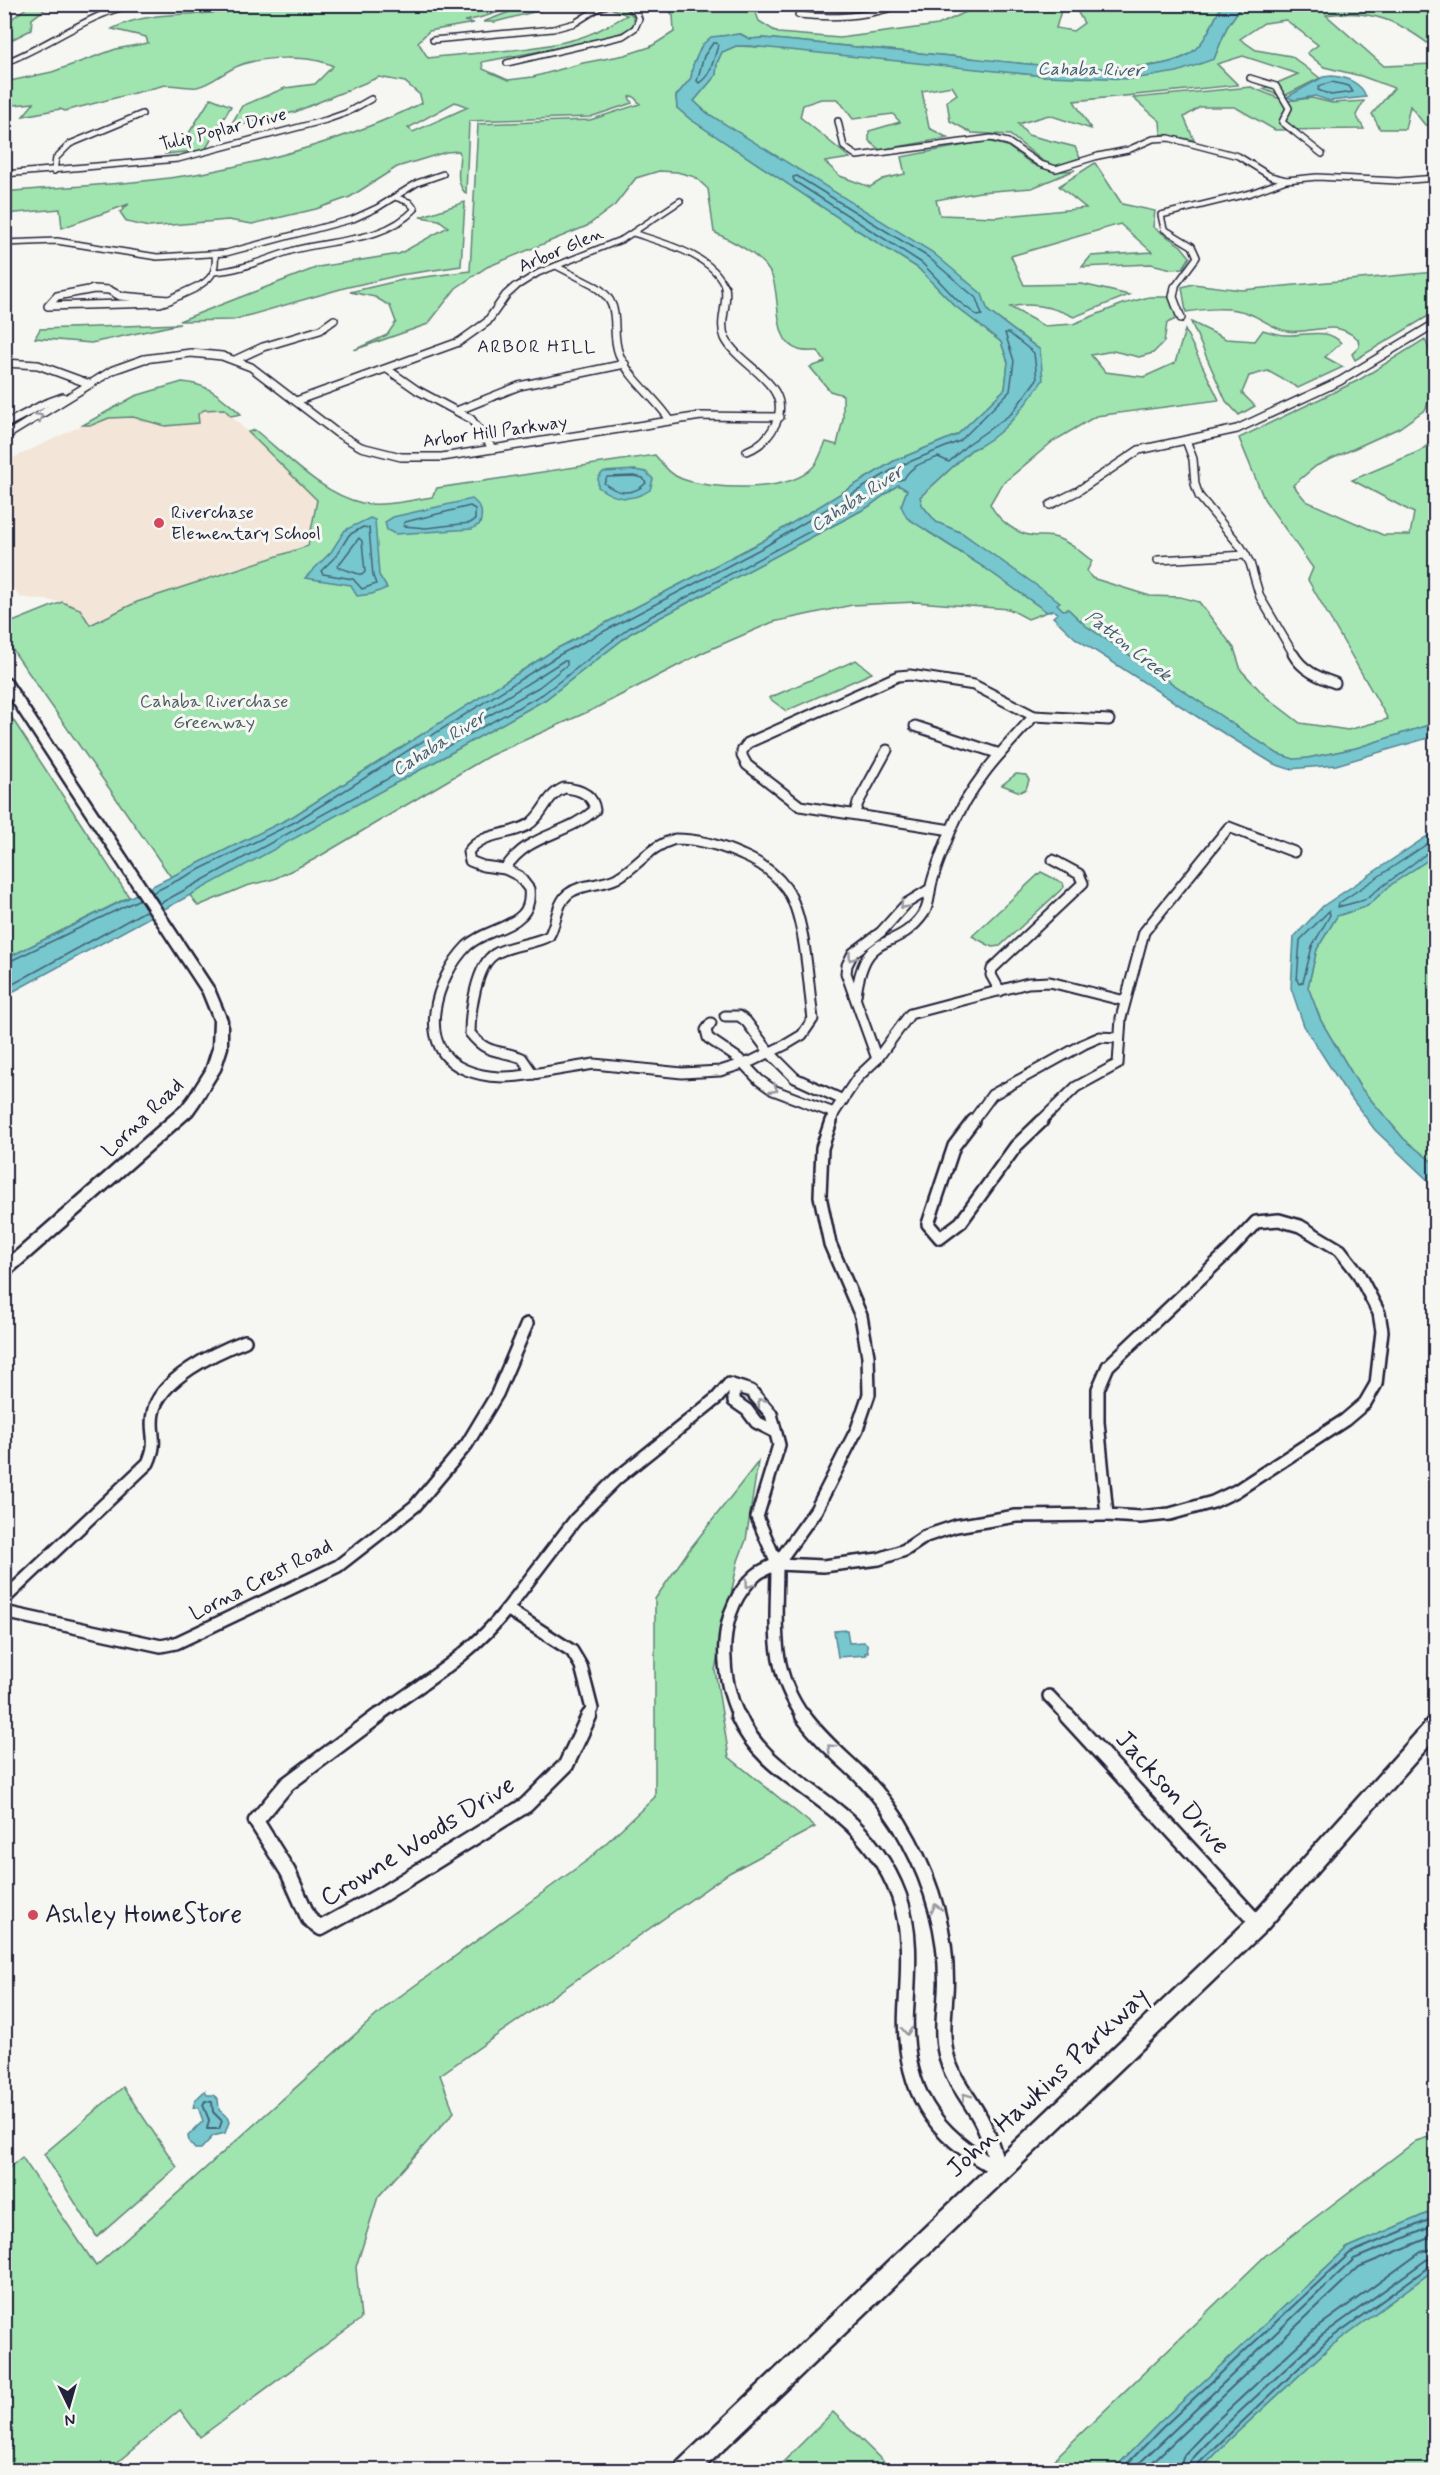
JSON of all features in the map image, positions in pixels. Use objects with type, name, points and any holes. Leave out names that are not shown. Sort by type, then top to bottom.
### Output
[{"type":"street","points":[[4,63],[34,51],[96,14],[134,4]]},
{"type":"street","points":[[433,40],[553,29],[575,23],[599,8],[611,4]]},
{"type":"street","points":[[507,63],[623,36],[636,28],[639,19],[636,12],[626,4]]},
{"type":"street","points":[[798,15],[858,16],[885,11],[903,4]]},
{"type":"street","points":[[1250,78],[1276,86],[1289,108],[1282,122],[1322,154]]},
{"type":"street","name":"Tulip Poplar Drive","points":[[4,174],[194,156],[326,120],[346,113],[371,99]]},
{"type":"street","points":[[54,171],[56,158],[70,144],[142,114]]},
{"type":"street","points":[[838,121],[844,147],[857,156],[991,138],[1008,142],[1040,164],[1056,169],[1098,156],[1128,150],[1153,138],[1169,138],[1238,156],[1270,176],[1286,180]]},
{"type":"street","points":[[4,243],[57,242],[157,257],[215,254],[343,222],[371,212],[417,183],[443,174]]},
{"type":"street","points":[[1181,318],[1173,294],[1176,284],[1193,269],[1197,257],[1192,246],[1164,229],[1161,215],[1251,193],[1286,180],[1317,177],[1398,181],[1436,178]]},
{"type":"street","points":[[214,272],[232,271],[296,250],[357,238],[394,225],[415,209],[413,205],[395,197]]},
{"type":"street","name":"Arbor Glen","points":[[297,401],[443,349],[466,337],[487,322],[516,286],[556,266],[616,242],[680,201]]},
{"type":"street","points":[[633,233],[685,252],[722,280],[727,295],[723,324],[725,338],[778,394],[781,405],[780,417],[760,445],[747,451]]},
{"type":"street","points":[[169,300],[120,296],[109,290],[94,289],[57,296],[48,306],[160,303],[169,300],[205,282],[214,272],[215,254]]},
{"type":"street","points":[[556,266],[599,290],[609,299],[614,311],[614,338],[625,364],[670,420]]},
{"type":"street","points":[[235,360],[263,347],[320,330],[334,321]]},
{"type":"street","points":[[1050,505],[1078,491],[1132,453],[1147,447],[1220,434],[1247,424],[1340,381],[1436,323]]},
{"type":"street","name":"Arbor Hill Parkway","points":[[4,437],[52,409],[87,383],[120,367],[152,358],[197,354],[235,360],[258,371],[355,445],[384,455],[400,457],[442,457],[670,420],[728,415],[780,417]]},
{"type":"street","points":[[4,363],[38,365],[87,383]]},
{"type":"street","points":[[459,410],[490,395],[524,383],[625,364]]},
{"type":"street","points":[[387,369],[419,392],[459,410],[478,423],[493,449]]},
{"type":"street","name":"Arbor Hill Parkway","points":[[4,425],[44,404],[72,394]]},
{"type":"street","points":[[1186,440],[1193,459],[1199,496],[1246,555],[1260,597],[1297,661],[1317,677],[1335,683]]},
{"type":"street","points":[[394,468],[400,457]]},
{"type":"street","points":[[1158,560],[1246,555]]},
{"type":"street","points":[[952,830],[800,806],[747,765],[743,760],[743,748],[786,726],[898,676],[910,675],[974,685],[986,689],[1034,716],[1108,720]]},
{"type":"street","name":"Lorna Road","points":[[4,680],[209,992],[221,1023],[220,1052],[212,1073],[187,1110],[4,1271]]},
{"type":"street","points":[[856,996],[856,982],[866,953],[914,925],[926,910],[930,889],[967,793],[979,775],[1034,716]]},
{"type":"street","points":[[915,726],[1000,754]]},
{"type":"street","points":[[855,813],[858,803],[887,750]]},
{"type":"street","points":[[505,869],[520,847],[566,832],[589,817],[595,810],[592,800],[579,790],[564,788],[557,790],[551,794],[539,815],[531,823],[507,833],[483,837],[471,846],[468,852],[470,861],[483,866],[505,869],[519,876],[529,889],[527,908],[522,916],[474,940],[458,956],[446,981],[435,1011],[433,1025],[439,1047],[458,1066],[476,1074],[494,1077],[534,1075],[592,1064],[691,1073],[711,1072],[745,1065],[800,1038],[813,1020],[798,921],[789,893],[782,881],[758,861],[727,848],[687,838],[671,838],[658,844],[611,881],[568,893],[562,899],[549,936],[492,956],[486,965],[475,994],[470,1033],[490,1051],[523,1057],[534,1075]]},
{"type":"street","points":[[1118,1038],[1100,1037],[1084,1044],[992,1095],[954,1146],[928,1224],[940,1238],[965,1218],[1016,1146],[1076,1087],[1118,1064],[1118,1038],[1125,1001],[1144,932],[1229,827],[1294,852]]},
{"type":"street","points":[[1000,991],[991,975],[992,969],[1083,883],[1079,874],[1053,860]]},
{"type":"street","points":[[877,1059],[856,996],[846,974],[846,965],[862,943],[882,930],[912,897],[930,889]]},
{"type":"street","points":[[999,2169],[964,2150],[948,2136],[925,2103],[909,2065],[906,2031],[910,1973],[905,1920],[899,1896],[890,1876],[872,1848],[851,1824],[774,1765],[756,1747],[732,1703],[726,1684],[725,1641],[732,1611],[757,1574],[777,1564],[816,1510],[857,1429],[869,1394],[868,1356],[861,1316],[830,1245],[820,1196],[822,1148],[834,1113],[858,1077],[877,1059],[910,1014],[1028,983],[1050,982],[1125,1001]]},
{"type":"street","points":[[725,1016],[739,1016],[746,1021],[770,1053],[795,1078],[843,1100]]},
{"type":"street","points":[[711,1023],[706,1030],[708,1038],[745,1065],[759,1080],[773,1090],[834,1113]]},
{"type":"street","points":[[777,1564],[823,1566],[879,1559],[905,1550],[926,1536],[956,1526],[1016,1516],[1140,1517],[1160,1515],[1213,1502],[1236,1491],[1345,1420],[1365,1403],[1376,1384],[1382,1331],[1379,1313],[1358,1273],[1340,1250],[1300,1226],[1279,1220],[1256,1222],[1230,1250],[1108,1366],[1098,1389],[1098,1422],[1107,1515]]},
{"type":"street","name":"Lorna Crest Road","points":[[4,1612],[161,1646],[176,1643],[338,1566],[415,1506],[467,1444],[497,1394],[527,1324]]},
{"type":"street","points":[[4,1599],[148,1463],[153,1452],[155,1438],[153,1410],[157,1401],[174,1382],[191,1365],[245,1341]]},
{"type":"street","name":"Crowne Woods Drive","points":[[506,1609],[573,1651],[581,1666],[592,1708],[566,1765],[526,1806],[381,1895],[321,1928],[309,1918],[288,1872],[256,1821],[287,1784],[408,1693],[457,1661],[493,1627],[506,1609],[575,1520],[616,1479],[717,1398],[729,1384],[734,1387]]},
{"type":"street","points":[[774,1431],[756,1422],[747,1410],[734,1401],[734,1387],[751,1390],[771,1414],[779,1445],[757,1517],[777,1564],[774,1631],[780,1669],[786,1687],[804,1721],[873,1789],[890,1810],[916,1852],[935,1902],[942,1930],[946,1963],[944,2046],[950,2067],[961,2090],[979,2114],[999,2169]]},
{"type":"street","name":"Jackson Drive","points":[[1049,1696],[1258,1924]]},
{"type":"street","name":"John Hawkins Parkway","points":[[686,2470],[1258,1924],[1436,1724]]},
{"type":"shaded area","name":"Riverchase Elementary School","points":[[224,409],[317,500],[308,546],[137,602],[89,625],[79,609],[62,602],[20,597],[5,575],[5,462],[83,425],[92,425],[109,418],[133,417],[165,426],[198,423],[198,414],[204,410]]},
{"type":"green space","name":"Cahaba Riverchase Greenway","points":[[252,4],[528,5],[464,21],[474,23],[429,31],[418,42],[428,58],[519,49],[572,40],[593,33],[627,15],[610,8],[623,7],[633,16],[635,23],[628,30],[609,38],[482,62],[483,69],[508,80],[533,77],[650,47],[674,32],[673,15],[663,5],[773,5],[756,13],[759,21],[778,33],[840,38],[938,25],[981,5],[1062,7],[1056,28],[1073,31],[1084,23],[1077,11],[1077,5],[1222,5],[1207,34],[1193,52],[1165,63],[1137,67],[1036,65],[763,38],[750,39],[741,34],[721,36],[693,65],[691,78],[676,96],[677,108],[690,119],[854,228],[918,268],[954,305],[1001,342],[1008,362],[1005,389],[957,435],[894,461],[761,542],[556,649],[292,817],[171,877],[5,639],[5,625],[62,602],[80,609],[90,625],[137,602],[308,546],[317,500],[248,432],[255,430],[306,473],[333,491],[362,503],[379,504],[432,497],[437,488],[655,455],[674,475],[696,483],[731,487],[770,485],[802,475],[813,467],[826,442],[837,445],[843,419],[843,395],[830,391],[810,367],[825,362],[818,351],[799,350],[790,346],[785,338],[781,329],[775,285],[767,268],[747,250],[714,232],[708,189],[695,177],[677,172],[659,171],[636,178],[615,205],[587,226],[487,267],[456,288],[428,324],[354,350],[387,335],[396,322],[390,306],[375,297],[350,292],[402,280],[470,271],[478,124],[590,120],[640,104],[633,96],[629,97],[632,103],[590,117],[469,121],[466,194],[459,180],[459,151],[446,152],[397,167],[350,197],[316,209],[252,224],[228,220],[149,227],[127,222],[120,212],[129,204],[62,228],[60,209],[5,214],[5,192],[147,181],[204,173],[281,155],[328,141],[376,124],[422,103],[420,95],[405,82],[379,77],[295,112],[229,128],[242,106],[285,88],[315,84],[333,66],[312,60],[286,58],[248,63],[233,68],[207,84],[197,87],[165,85],[65,111],[60,109],[23,116],[34,103],[5,106],[5,82],[52,72],[116,49],[148,43],[146,37],[112,29],[128,22],[162,16],[217,13],[251,8]],"holes":[[[455,102],[468,107],[413,132],[408,128]]]},
{"type":"green space","points":[[30,5],[56,5],[45,9],[32,19],[31,30],[5,43],[5,24]]},
{"type":"green space","points":[[560,5],[495,22],[483,22],[520,8]]},
{"type":"green space","points":[[1242,5],[1435,5],[1435,49],[1410,31],[1385,19],[1358,14],[1326,15],[1384,66],[1435,64],[1435,125],[1425,125],[1410,106],[1405,129],[1380,129],[1372,114],[1394,88],[1361,76],[1324,67],[1307,53],[1318,45],[1286,20],[1264,23],[1240,39],[1256,50],[1291,56],[1320,78],[1282,97],[1263,89],[1298,74],[1243,56],[1217,64],[1238,85],[1074,101],[1091,129],[1049,115],[1018,124],[1028,135],[1075,147],[1080,158],[1056,166],[1043,161],[1010,135],[972,133],[950,121],[947,101],[957,94],[952,86],[922,91],[929,128],[948,138],[880,150],[869,141],[869,131],[900,122],[893,114],[853,119],[838,99],[821,99],[803,105],[800,117],[850,158],[825,162],[840,176],[870,187],[883,179],[905,174],[901,157],[987,141],[1007,146],[1032,164],[1054,172],[1075,170],[1032,188],[980,192],[936,200],[940,215],[996,217],[1086,208],[1059,186],[1095,163],[1122,204],[1155,211],[1153,227],[1181,246],[1190,257],[1183,268],[1172,269],[1151,264],[1082,267],[1091,256],[1152,252],[1120,224],[1011,256],[1024,285],[1082,284],[1129,295],[1074,317],[1042,306],[1010,307],[1044,326],[1073,324],[1123,304],[1149,297],[1171,297],[1178,318],[1167,323],[1164,342],[1153,353],[1139,357],[1113,351],[1091,355],[1105,372],[1144,377],[1175,363],[1185,330],[1219,400],[1096,416],[1052,442],[1001,485],[990,504],[1011,528],[1029,535],[1057,538],[1076,548],[1092,561],[1087,571],[1092,578],[1150,596],[1180,597],[1199,602],[1234,648],[1241,670],[1266,697],[1300,723],[1348,730],[1388,719],[1308,580],[1313,568],[1264,499],[1239,438],[1359,380],[1425,339],[1436,367],[1426,409],[1399,428],[1316,466],[1293,485],[1306,501],[1383,535],[1410,535],[1414,513],[1352,480],[1420,451],[1435,439],[1435,723],[1356,748],[1294,760],[1278,754],[1086,626],[1068,609],[1063,610],[962,533],[936,522],[922,505],[920,497],[971,450],[978,447],[1040,350],[988,311],[981,294],[707,113],[694,101],[716,75],[717,63],[722,52],[736,46],[783,48],[1045,76],[1214,59],[1227,27]]},
{"type":"green space","points":[[1251,87],[1285,101],[1312,98],[1332,103],[1364,101],[1356,115],[1364,129],[1275,130],[1235,107],[1200,107],[1184,117],[1194,140],[1161,134],[1160,121],[1133,98]]},
{"type":"green space","points":[[211,98],[231,106],[205,150],[166,154],[184,141]]},
{"type":"green space","points":[[465,202],[461,266],[400,275],[344,288],[233,320],[179,321],[318,267],[399,254],[448,227],[439,220],[420,217]]},
{"type":"green space","points":[[1435,272],[1435,312],[1355,360],[1352,354],[1359,347],[1358,339],[1340,329],[1287,331],[1242,311],[1210,309],[1186,312],[1182,287],[1193,284],[1242,290]]},
{"type":"green space","points":[[1191,322],[1226,339],[1255,341],[1263,330],[1283,335],[1316,333],[1330,335],[1341,343],[1325,357],[1343,367],[1298,388],[1268,371],[1249,376],[1242,393],[1255,406],[1239,415],[1226,401]]},
{"type":"green space","points":[[180,324],[91,343],[35,338],[40,329]]},
{"type":"green space","points":[[182,382],[200,385],[221,397],[241,414],[231,416],[224,409],[204,410],[198,414],[199,423],[165,426],[133,417],[109,418],[92,425],[83,425],[135,396]]},
{"type":"green space","points":[[898,485],[907,490],[901,506],[928,532],[985,568],[1047,612],[1028,619],[1009,609],[916,602],[852,605],[773,622],[704,652],[592,710],[489,756],[315,859],[274,879],[246,886],[198,906],[189,894],[440,759],[546,699],[631,633],[868,507]]},
{"type":"green space","points":[[856,660],[872,673],[786,711],[769,698]]},
{"type":"green space","points":[[4,706],[129,897],[5,959],[4,959]]},
{"type":"green space","points":[[1016,774],[1026,775],[1029,780],[1026,789],[1020,792],[1002,785]]},
{"type":"green space","points":[[1435,855],[1435,1164],[1404,1139],[1360,1087],[1321,1021],[1308,987],[1317,949],[1337,916],[1367,906],[1392,884]]},
{"type":"green space","points":[[1041,872],[1063,883],[1064,887],[1000,946],[992,947],[972,936]]},
{"type":"green space","points":[[758,1462],[746,1540],[738,1561],[715,1670],[729,1757],[815,1827],[729,1873],[440,2075],[454,2112],[378,2197],[356,2267],[361,2319],[200,2437],[180,2410],[108,2470],[5,2470],[4,2172],[22,2157],[96,2266],[388,2005],[589,1859],[655,1797],[655,1599],[689,1550]]},
{"type":"green space","points":[[123,2087],[177,2167],[97,2237],[44,2154]]},
{"type":"green space","points":[[1435,2135],[1435,2210],[1347,2248],[1158,2424],[1113,2470],[1043,2470],[1266,2255],[1416,2141]]},
{"type":"green space","points":[[1435,2269],[1435,2470],[1200,2470],[1230,2439],[1331,2346]]},
{"type":"green space","points":[[833,2412],[892,2470],[775,2470]]},
{"type":"water","name":"Cahaba River","points":[[1222,5],[1242,5],[1227,27],[1214,59],[1177,72],[1132,79],[1045,76],[736,46],[722,52],[717,63],[716,75],[694,101],[707,113],[932,252],[982,294],[988,311],[1040,350],[1043,380],[1020,411],[1003,429],[971,450],[920,497],[922,505],[936,522],[962,533],[1060,602],[1057,604],[1063,610],[1068,609],[1086,626],[1278,754],[1294,759],[1308,758],[1356,748],[1435,723],[1435,736],[1336,765],[1289,769],[1274,764],[1075,638],[1053,617],[1058,613],[1053,610],[1047,612],[985,568],[907,518],[901,506],[907,490],[898,485],[868,507],[631,633],[546,699],[5,996],[5,959],[292,817],[556,649],[761,542],[894,461],[957,435],[1005,389],[1008,362],[1001,342],[954,305],[918,268],[854,228],[690,119],[677,108],[676,96],[691,78],[693,65],[702,45],[711,37],[740,34],[750,39],[763,38],[1036,65],[1137,67],[1165,63],[1193,52],[1207,34]]},
{"type":"water","points":[[1332,76],[1353,82],[1361,88],[1366,97],[1330,101],[1315,96],[1294,100],[1287,97],[1323,77]]},
{"type":"water","points":[[635,470],[646,472],[653,479],[650,490],[643,494],[630,498],[617,497],[598,487],[598,478],[603,472]]},
{"type":"water","points":[[472,499],[480,507],[481,513],[480,524],[472,529],[395,534],[387,530],[385,522],[393,517]]},
{"type":"water","points":[[370,518],[375,520],[379,575],[387,588],[372,594],[357,596],[351,585],[305,578],[331,552],[345,530]]},
{"type":"water","points":[[1435,831],[1435,855],[1392,884],[1367,906],[1337,916],[1317,949],[1308,987],[1321,1021],[1360,1087],[1404,1139],[1435,1164],[1435,1187],[1375,1130],[1343,1087],[1304,1026],[1291,988],[1294,937],[1323,906]]},
{"type":"water","points":[[847,1630],[849,1643],[864,1642],[867,1644],[866,1655],[838,1657],[834,1631]]},
{"type":"water","points":[[205,2091],[207,2095],[213,2095],[218,2099],[219,2110],[229,2122],[225,2133],[213,2136],[201,2149],[195,2149],[189,2142],[188,2136],[203,2121],[198,2107],[193,2108],[196,2100]]},
{"type":"water","points":[[1435,2210],[1435,2269],[1331,2346],[1230,2439],[1200,2470],[1113,2470],[1158,2424],[1347,2248]]},
{"type":"place","name":"Riverchase Elementary School","points":[[159,523]]},
{"type":"place","name":"Ashley HomeStore","points":[[33,1915]]},
{"type":"district","name":"ARBOR HILL","points":[[537,347]]},
{"type":"water label","name":"Patton Creek","points":[[1128,646]]}]
